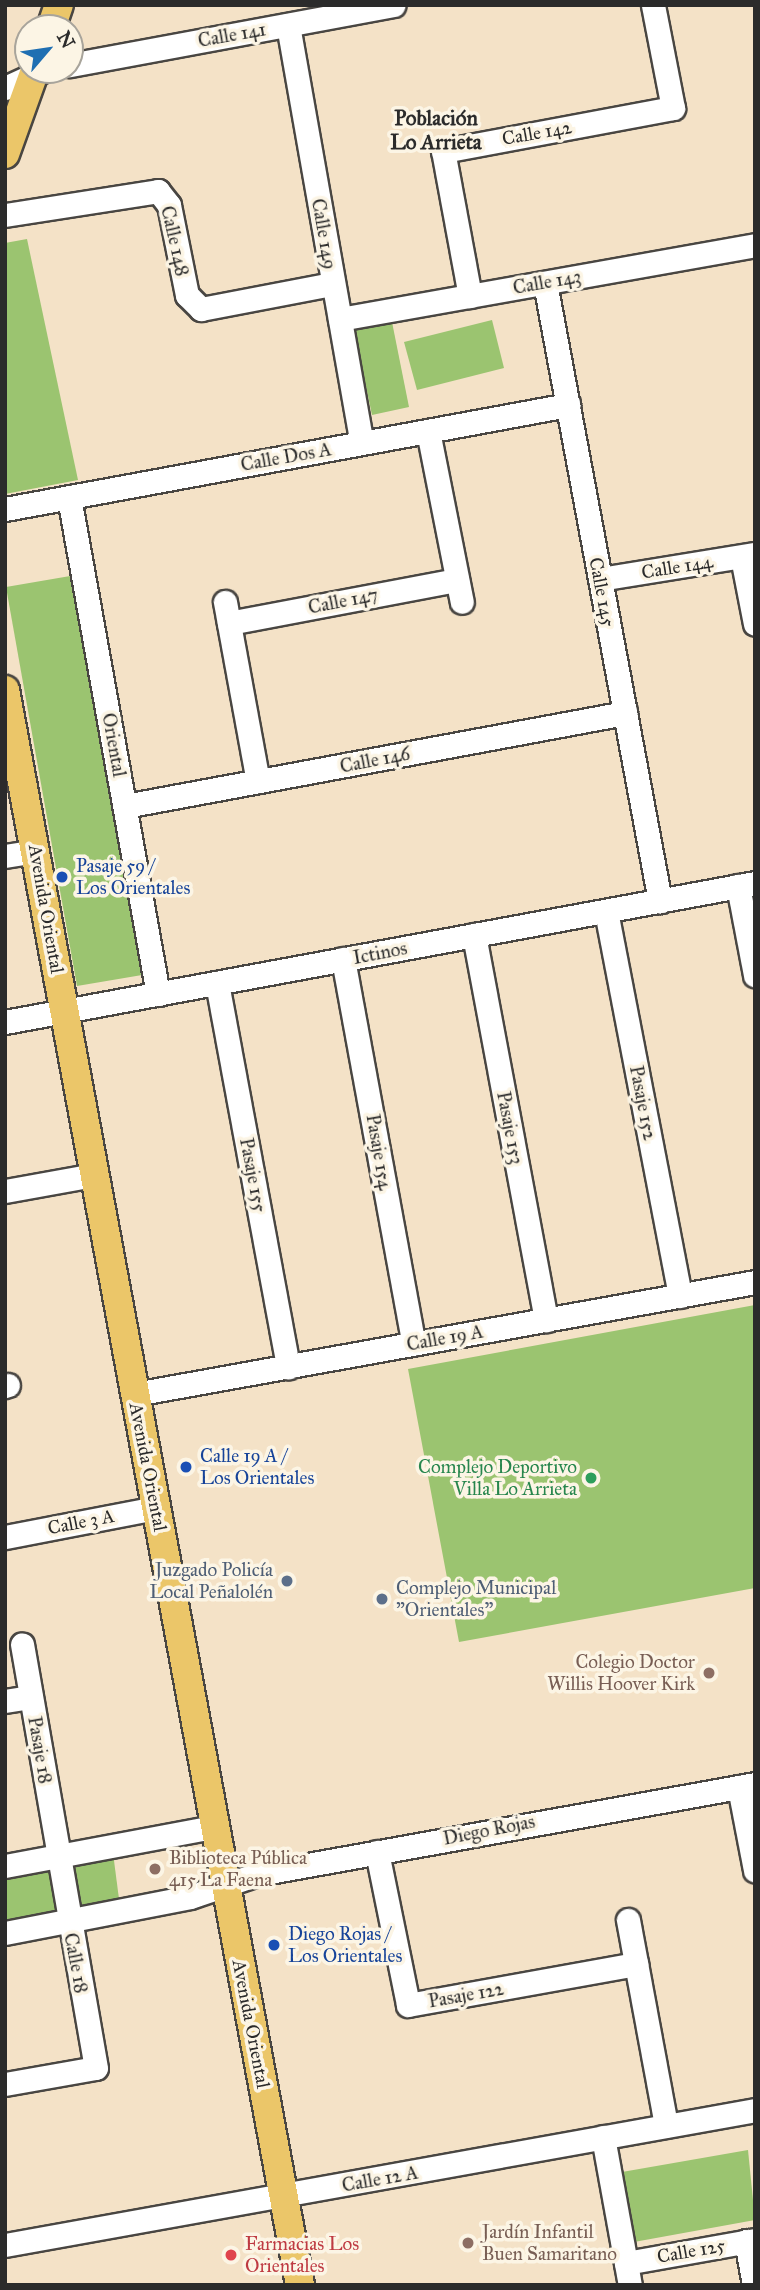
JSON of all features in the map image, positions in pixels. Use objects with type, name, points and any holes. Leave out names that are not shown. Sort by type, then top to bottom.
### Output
[{"type":"main road","points":[[5,155],[33,84]]},
{"type":"main road","name":"Avenida Oriental","points":[[5,690],[300,2285]]},
{"type":"street","name":"Calle 141","points":[[84,62],[393,5]]},
{"type":"street","name":"Calle 142","points":[[470,296],[443,150],[673,108],[653,5]]},
{"type":"street","name":"Calle 149","points":[[288,25],[362,443]]},
{"type":"street","name":"Calle 148","points":[[5,215],[158,191],[169,205],[187,295],[201,309],[332,284]]},
{"type":"street","name":"Calle 143","points":[[340,319],[755,245]]},
{"type":"street","name":"Calle 145","points":[[545,283],[660,901]]},
{"type":"street","name":"Calle Dos A","points":[[5,509],[568,405]]},
{"type":"street","name":"Calle 147","points":[[258,781],[227,613],[460,591],[428,432]]},
{"type":"street","name":"Oriental","points":[[69,497],[158,994]]},
{"type":"street","name":"Calle 144","points":[[600,579],[749,555]]},
{"type":"street","points":[[749,555],[755,624]]},
{"type":"street","name":"Calle 146","points":[[125,806],[625,713]]},
{"type":"street","points":[[5,856],[35,851]]},
{"type":"street","points":[[747,885],[755,975]]},
{"type":"street","name":"Ictinos","points":[[5,1022],[747,885]]},
{"type":"street","name":"Pasaje 152","points":[[606,911],[680,1296]]},
{"type":"street","name":"Pasaje 153","points":[[474,935],[546,1320]]},
{"type":"street","name":"Pasaje 154","points":[[343,959],[414,1344]]},
{"type":"street","name":"Pasaje 155","points":[[217,983],[288,1367]]},
{"type":"street","points":[[5,1191],[94,1175]]},
{"type":"street","name":"Calle 19 A","points":[[135,1394],[755,1282]]},
{"type":"street","name":"Calle 3 A","points":[[5,1537],[156,1508]]},
{"type":"street","name":"Pasaje 18","points":[[22,1644],[58,1856]]},
{"type":"street","points":[[5,1701],[31,1697]]},
{"type":"street","points":[[747,1786],[755,1870]]},
{"type":"street","name":"Diego Rojas","points":[[5,1933],[68,1922],[377,1852],[747,1786]]},
{"type":"street","points":[[5,1866],[214,1827]]},
{"type":"street","name":"Pasaje 122","points":[[377,1852],[408,2005],[636,1964]]},
{"type":"street","name":"Calle 18","points":[[5,2084],[96,2068],[58,1856]]},
{"type":"street","points":[[628,1920],[666,2126]]},
{"type":"street","name":"Calle 12 A","points":[[5,2245],[284,2197],[755,2110]]},
{"type":"street","points":[[603,2137],[628,2274]]},
{"type":"street","points":[[751,2240],[754,2285]]},
{"type":"street","name":"Calle 125","points":[[628,2274],[751,2240]]},
{"type":"green space","points":[[27,239],[78,480],[5,494],[5,243]]},
{"type":"green space","points":[[492,320],[504,368],[417,390],[404,342]]},
{"type":"green space","points":[[392,322],[409,407],[372,415],[354,330]]},
{"type":"green space","points":[[76,575],[148,974],[77,986],[6,587]]},
{"type":"green space","name":"Complejo Deportivo Villa Lo Arrieta","points":[[755,1305],[755,1588],[459,1642],[408,1369]]},
{"type":"green space","points":[[113,1853],[119,1899],[5,1920],[5,1874]]},
{"type":"green space","points":[[748,2150],[755,2220],[634,2242],[622,2172]]},
{"type":"place","name":"Pasaje 59 / Los Orientales","points":[[62,877]]},
{"type":"place","name":"Calle 19 A / Los Orientales","points":[[186,1467]]},
{"type":"place","name":"Complejo Deportivo Villa Lo Arrieta","points":[[591,1478]]},
{"type":"place","name":"Juzgado Policía Local Peñalolén","points":[[287,1581]]},
{"type":"place","name":"Complejo Municipal \"Orientales\"","points":[[382,1599]]},
{"type":"place","name":"Colegio Doctor Willis Hoover Kirk","points":[[709,1673]]},
{"type":"place","name":"Biblioteca Pública 415 La Faena","points":[[155,1869]]},
{"type":"place","name":"Diego Rojas / Los Orientales","points":[[274,1945]]},
{"type":"place","name":"Jardín Infantil Buen Samaritano","points":[[468,2243]]},
{"type":"place","name":"Farmacias Los Orientales","points":[[231,2255]]},
{"type":"district","name":"Población Lo Arrieta","points":[[436,130]]}]
